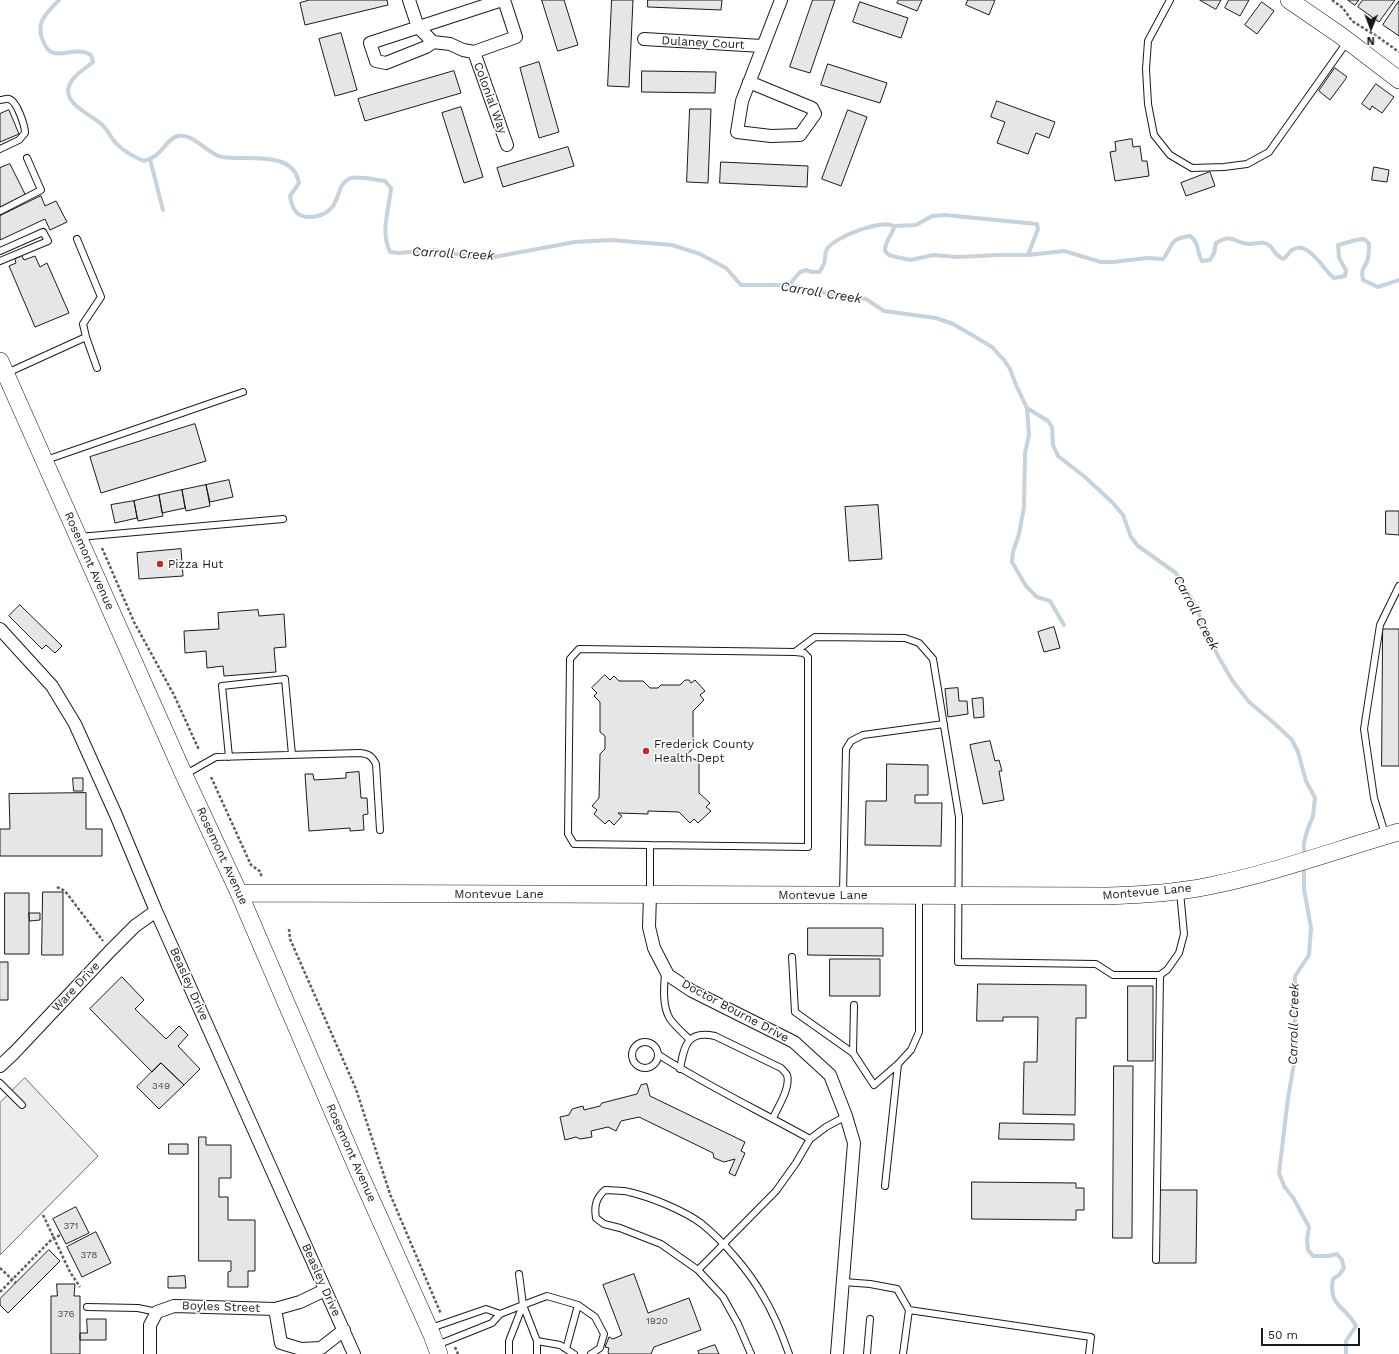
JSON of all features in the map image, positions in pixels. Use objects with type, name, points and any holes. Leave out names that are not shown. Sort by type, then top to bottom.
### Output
[{"type":"street","points":[[409,0],[418,27],[433,42]]},
{"type":"street","name":"Colonial Way","points":[[503,0],[516,37],[474,52],[463,50],[450,44],[433,42],[426,47],[386,63],[376,61],[370,43],[418,27],[503,0]]},
{"type":"street","points":[[749,82],[812,108],[815,114],[800,135],[771,136],[737,132],[742,101],[762,46],[781,0]]},
{"type":"street","points":[[1289,0],[1348,41],[1399,80]]},
{"type":"street","name":"Dulaney Court","points":[[644,39],[762,46]]},
{"type":"street","name":"Colonial Way","points":[[474,52],[507,145]]},
{"type":"street","name":"Rosemont Avenue","points":[[3,367],[184,775],[239,893],[437,1350]]},
{"type":"street","name":"Beasley Drive","points":[[0,630],[52,686],[75,724],[116,815],[156,911],[354,1354]]},
{"type":"street","name":"Montevue Lane","points":[[239,893],[1107,896],[1151,894],[1208,886],[1257,875],[1392,834]]},
{"type":"street","name":"Doctor Bourne Drive","points":[[650,895],[649,927],[654,948],[668,975],[692,991],[794,1042],[830,1075],[846,1116],[854,1142],[844,1282],[837,1354]]},
{"type":"street","name":"Ware Drive","points":[[0,1066],[135,926],[156,911]]},
{"type":"street","name":"Boyles Street","points":[[157,1312],[174,1306],[275,1309],[300,1302],[325,1290]]},
{"type":"street","points":[[275,1309],[281,1342],[301,1349],[321,1348],[344,1330]]},
{"type":"street","points":[[150,1354],[150,1325],[157,1312]]},
{"type":"lane","points":[[1170,0],[1148,41],[1146,69],[1148,104],[1154,134],[1170,155],[1192,168],[1224,167],[1247,164],[1268,152],[1348,41]]},
{"type":"lane","points":[[0,100],[9,99],[14,102],[25,127],[25,133],[19,140],[0,149]]},
{"type":"lane","points":[[0,211],[41,190],[27,158]]},
{"type":"lane","points":[[0,251],[43,232],[48,241],[0,261]]},
{"type":"lane","points":[[77,240],[102,297],[83,324],[97,368]]},
{"type":"lane","points":[[3,367],[86,337]]},
{"type":"lane","points":[[45,460],[243,392]]},
{"type":"lane","points":[[78,537],[283,519]]},
{"type":"lane","points":[[1392,834],[1374,798],[1364,729],[1380,625],[1399,586]]},
{"type":"lane","points":[[795,652],[815,637],[905,638],[919,643],[933,659],[959,817],[960,895],[958,962],[1096,964],[1113,975],[1160,975],[1167,970],[1179,953],[1184,934],[1179,890]]},
{"type":"lane","points":[[580,649],[795,652],[804,653],[808,658],[808,847],[574,844],[568,834],[570,659],[580,649]]},
{"type":"lane","points":[[229,757],[222,686],[285,679],[292,755]]},
{"type":"lane","points":[[843,895],[846,749],[851,741],[863,735],[944,724]]},
{"type":"lane","points":[[184,775],[209,760],[216,758],[360,753],[369,754],[376,764],[380,830]]},
{"type":"lane","points":[[650,845],[650,895]]},
{"type":"lane","points":[[792,957],[795,1012],[854,1053],[874,1085],[898,1064],[911,1050],[918,1032],[919,895]]},
{"type":"lane","points":[[665,969],[664,990],[666,1010],[670,1019],[689,1039]]},
{"type":"lane","points":[[1156,1260],[1160,975]]},
{"type":"lane","points":[[854,1005],[854,1053]]},
{"type":"lane","points":[[680,1069],[683,1050],[689,1039],[697,1035],[706,1034],[715,1036],[781,1068],[787,1074],[788,1082],[773,1118]]},
{"type":"lane","points":[[659,1056],[654,1065],[650,1068],[644,1068],[635,1064],[632,1054],[636,1044],[646,1041],[651,1043],[656,1046],[659,1056],[680,1069],[810,1139]]},
{"type":"lane","points":[[885,1186],[898,1064]]},
{"type":"lane","points":[[0,1083],[22,1106]]},
{"type":"lane","points":[[698,1270],[776,1191],[810,1139],[826,1127],[846,1116]]},
{"type":"lane","points":[[751,1354],[738,1324],[723,1297],[698,1270],[661,1244],[620,1228],[604,1224],[596,1218],[594,1207],[598,1196],[605,1190],[629,1192],[670,1206],[701,1224],[723,1244],[763,1295],[778,1325],[789,1354]]},
{"type":"lane","points":[[519,1274],[522,1306],[537,1342],[537,1354]]},
{"type":"lane","points":[[844,1282],[870,1284],[897,1289],[909,1310],[903,1354]]},
{"type":"lane","points":[[437,1350],[492,1323],[500,1314],[547,1296],[578,1305],[595,1317],[604,1334],[600,1348],[591,1354]]},
{"type":"lane","points":[[566,1349],[578,1305]]},
{"type":"lane","points":[[508,1354],[509,1341],[522,1306]]},
{"type":"lane","points":[[87,1307],[138,1308],[157,1312]]},
{"type":"lane","points":[[429,1329],[486,1309],[500,1314]]},
{"type":"lane","points":[[909,1310],[1091,1337],[1089,1354]]},
{"type":"lane","points":[[867,1354],[870,1319]]},
{"type":"lane","points":[[537,1342],[560,1345],[574,1354]]},
{"type":"path","points":[[1332,0],[1342,8],[1352,21],[1399,52]]},
{"type":"path","points":[[102,548],[134,622],[174,695],[199,750]]},
{"type":"path","points":[[211,777],[251,865],[261,872],[261,878]]},
{"type":"path","points":[[57,887],[65,891],[105,944]]},
{"type":"path","points":[[288,930],[290,939],[356,1090],[390,1194],[441,1314]]},
{"type":"path","points":[[43,1215],[70,1272],[80,1287]]},
{"type":"path","points":[[0,1292],[53,1238],[61,1235]]},
{"type":"path","points":[[0,1268],[16,1283]]},
{"type":"path","points":[[455,1347],[458,1354]]},
{"type":"shaded area","points":[[25,1078],[98,1156],[0,1255],[0,1103]]},
{"type":"building","points":[[310,0],[387,0],[388,5],[305,25],[300,3]]},
{"type":"building","points":[[542,0],[564,0],[578,45],[558,51]]},
{"type":"building","points":[[612,0],[633,0],[629,87],[608,86]]},
{"type":"building","points":[[648,0],[722,0],[721,10],[648,7]]},
{"type":"building","points":[[813,0],[835,0],[810,73],[790,67]]},
{"type":"building","points":[[899,0],[922,0],[917,11],[897,3]]},
{"type":"building","points":[[968,0],[995,0],[989,15],[966,5]]},
{"type":"building","points":[[1200,0],[1221,0],[1216,9]]},
{"type":"building","points":[[1229,0],[1249,0],[1240,16],[1225,8]]},
{"type":"building","points":[[1348,0],[1359,0],[1355,5]]},
{"type":"building","points":[[1363,0],[1395,0],[1379,22],[1358,7]]},
{"type":"building","points":[[1399,1],[1399,36],[1383,25]]},
{"type":"building","points":[[860,2],[908,18],[901,38],[853,22]]},
{"type":"building","points":[[1262,2],[1274,11],[1257,34],[1245,25]]},
{"type":"building","points":[[341,33],[357,90],[335,96],[319,39]]},
{"type":"building","points":[[539,62],[559,132],[539,138],[520,68]]},
{"type":"building","points":[[828,64],[887,83],[880,103],[821,85]]},
{"type":"building","points":[[1335,68],[1347,77],[1330,100],[1319,91]]},
{"type":"building","points":[[454,71],[461,93],[365,121],[358,99]]},
{"type":"building","points":[[642,71],[716,72],[715,93],[642,92]]},
{"type":"building","points":[[1376,84],[1394,97],[1382,113],[1372,106],[1370,110],[1362,104]]},
{"type":"building","points":[[997,101],[1055,122],[1049,138],[1036,133],[1028,154],[997,143],[1005,122],[991,117]]},
{"type":"building","points":[[461,107],[483,177],[464,183],[442,113]]},
{"type":"building","points":[[690,109],[711,109],[708,183],[687,182]]},
{"type":"building","points":[[9,110],[19,134],[0,142],[0,114]]},
{"type":"building","points":[[848,110],[867,117],[841,186],[822,179]]},
{"type":"building","points":[[1132,139],[1133,147],[1140,146],[1142,161],[1147,161],[1149,176],[1115,181],[1110,152],[1116,151],[1115,142]]},
{"type":"building","points":[[568,147],[574,166],[503,187],[497,168]]},
{"type":"building","points":[[721,162],[808,166],[807,187],[720,183]]},
{"type":"building","points":[[10,164],[26,196],[0,209],[0,168]]},
{"type":"building","points":[[1374,167],[1389,170],[1387,182],[1372,180]]},
{"type":"building","points":[[1210,172],[1215,186],[1186,196],[1181,183]]},
{"type":"building","points":[[41,196],[45,206],[56,201],[67,222],[50,230],[45,219],[0,240],[0,216]]},
{"type":"building","points":[[22,256],[24,260],[35,256],[40,267],[47,263],[69,313],[35,327],[9,266],[16,263],[15,259]]},
{"type":"building","points":[[195,424],[206,461],[101,493],[90,457]]},
{"type":"building","points":[[229,480],[233,497],[210,502],[206,485]]},
{"type":"building","points":[[206,485],[210,506],[186,511],[182,490]]},
{"type":"building","points":[[182,490],[185,508],[162,513],[159,495]]},
{"type":"building","points":[[159,495],[163,516],[138,521],[134,501]]},
{"type":"building","points":[[134,501],[137,518],[115,523],[111,505]]},
{"type":"building","points":[[878,505],[882,559],[849,561],[845,507]]},
{"type":"building","points":[[1386,511],[1399,511],[1399,535],[1386,534]]},
{"type":"building","name":"Pizza Hut","points":[[181,549],[183,576],[139,579],[137,553]]},
{"type":"building","points":[[20,605],[62,646],[55,653],[46,645],[42,649],[9,616]]},
{"type":"building","points":[[258,610],[259,616],[284,614],[286,647],[274,648],[276,672],[224,676],[223,666],[207,668],[206,651],[185,653],[184,631],[219,629],[218,613]]},
{"type":"building","points":[[1054,627],[1060,648],[1044,652],[1038,632]]},
{"type":"building","points":[[1383,629],[1399,629],[1399,766],[1382,766]]},
{"type":"building","name":"Frederick County Health Dept","points":[[605,675],[610,680],[614,676],[619,681],[643,681],[650,688],[658,688],[661,685],[680,685],[685,680],[689,680],[691,683],[695,680],[705,691],[700,695],[704,700],[693,711],[693,749],[688,753],[688,759],[695,759],[699,764],[699,793],[710,803],[706,807],[711,811],[698,823],[694,819],[690,823],[679,812],[648,811],[648,814],[618,813],[622,816],[614,825],[609,820],[605,824],[594,814],[597,810],[592,806],[599,798],[600,754],[605,749],[605,736],[600,732],[600,702],[594,696],[597,693],[592,688]]},
{"type":"building","points":[[958,688],[959,701],[967,701],[968,714],[948,717],[945,689]]},
{"type":"building","points":[[983,698],[984,717],[974,718],[972,699]]},
{"type":"building","points":[[990,741],[995,761],[999,760],[1002,771],[999,771],[1004,800],[983,804],[970,745]]},
{"type":"building","points":[[887,764],[928,765],[928,795],[915,795],[915,803],[942,803],[941,846],[865,845],[866,801],[886,801]]},
{"type":"building","points":[[359,772],[361,798],[367,798],[368,814],[363,815],[364,830],[350,831],[350,828],[309,831],[305,774],[313,774],[314,780],[346,778],[346,773]]},
{"type":"building","points":[[73,778],[83,778],[83,791],[74,791]]},
{"type":"building","points":[[86,793],[86,829],[102,829],[102,856],[0,856],[0,829],[10,829],[9,794]]},
{"type":"building","points":[[43,892],[63,892],[63,955],[42,955]]},
{"type":"building","points":[[5,893],[29,893],[29,954],[5,954]]},
{"type":"building","points":[[29,913],[40,913],[40,920],[30,921]]},
{"type":"building","points":[[808,928],[883,928],[883,956],[808,955]]},
{"type":"building","points":[[830,959],[880,959],[880,996],[830,996]]},
{"type":"building","points":[[0,962],[8,962],[8,1000],[0,1000]]},
{"type":"building","points":[[122,977],[144,1000],[135,1009],[166,1039],[179,1026],[188,1035],[178,1046],[200,1069],[184,1085],[161,1063],[152,1072],[90,1009]]},
{"type":"building","points":[[978,984],[1086,985],[1086,1018],[1076,1018],[1075,1115],[1023,1114],[1024,1062],[1037,1062],[1038,1017],[1003,1017],[1003,1021],[977,1021]]},
{"type":"building","points":[[1128,986],[1153,986],[1153,1061],[1128,1061]]},
{"type":"building","points":[[161,1063],[184,1085],[159,1109],[137,1087]]},
{"type":"building","points":[[1114,1066],[1133,1066],[1132,1238],[1113,1238]]},
{"type":"building","points":[[647,1084],[650,1096],[745,1142],[741,1151],[745,1153],[735,1176],[729,1173],[735,1159],[724,1162],[714,1158],[713,1153],[639,1117],[621,1121],[616,1131],[608,1127],[591,1131],[592,1137],[580,1139],[576,1137],[565,1140],[560,1117],[569,1115],[572,1109],[583,1106],[584,1110],[600,1106],[602,1103],[637,1094],[641,1085]]},
{"type":"building","points":[[1000,1123],[1074,1124],[1074,1140],[999,1139]]},
{"type":"building","points":[[199,1137],[206,1137],[206,1145],[231,1145],[231,1178],[219,1178],[219,1197],[228,1197],[228,1220],[255,1220],[255,1271],[248,1271],[248,1287],[228,1287],[228,1272],[231,1271],[231,1261],[199,1261]]},
{"type":"building","points":[[169,1144],[188,1144],[188,1154],[169,1154]]},
{"type":"building","points":[[972,1182],[1076,1183],[1076,1188],[1084,1188],[1084,1210],[1076,1210],[1076,1220],[972,1219]]},
{"type":"building","points":[[1159,1190],[1197,1190],[1196,1263],[1158,1263]]},
{"type":"building","points":[[76,1207],[89,1233],[66,1244],[53,1219]]},
{"type":"building","points":[[96,1232],[111,1263],[82,1277],[67,1247]]},
{"type":"building","points":[[49,1250],[60,1261],[8,1313],[0,1305],[0,1299]]},
{"type":"building","points":[[634,1274],[648,1313],[689,1298],[701,1330],[654,1347],[651,1354],[609,1354],[609,1348],[605,1347],[609,1337],[613,1339],[622,1335],[603,1285]]},
{"type":"building","points":[[185,1276],[186,1288],[168,1288],[168,1277]]},
{"type":"building","points":[[57,1284],[75,1284],[74,1296],[80,1296],[80,1354],[51,1354],[51,1296],[57,1296]]},
{"type":"building","points":[[87,1319],[106,1319],[106,1340],[80,1340],[80,1333],[87,1333]]},
{"type":"building","points":[[715,1345],[719,1354],[699,1354],[698,1351]]},
{"type":"waterway","name":"Carroll Creek","points":[[59,0],[46,14],[41,24],[41,36],[46,47],[49,51],[54,53],[85,52],[91,55],[93,62],[76,75],[71,82],[68,92],[70,98],[78,108],[102,125],[122,149],[144,161],[155,156],[168,142],[174,137],[178,136],[190,138],[216,155],[222,157],[255,158],[278,161],[288,165],[295,172],[299,183],[290,196],[291,203],[297,213],[306,217],[321,215],[330,210],[335,202],[341,186],[351,178],[385,181],[391,188],[385,228],[387,244],[390,252],[399,253],[434,250],[474,257],[494,257],[575,242],[611,240],[672,245],[700,254],[726,268],[741,285],[789,285],[830,294],[866,299],[884,311],[936,318],[953,324],[992,347],[1010,369],[1027,408],[1048,421],[1052,427],[1053,445],[1058,456],[1085,477],[1112,502],[1123,515],[1131,537],[1138,546],[1176,573],[1192,599],[1218,656],[1232,680],[1249,702],[1292,740],[1298,752],[1306,781],[1315,798],[1313,816],[1304,843],[1304,857]]},
{"type":"waterway","points":[[150,159],[163,210]]},
{"type":"waterway","points":[[894,226],[916,225],[932,216],[945,215],[1037,224],[1038,229],[1028,255]]},
{"type":"waterway","points":[[789,285],[800,272],[806,270],[819,272],[822,268],[827,249],[831,244],[839,239],[859,230],[888,224],[894,226],[886,243],[885,251],[889,255],[911,260],[933,255],[958,257],[1028,255],[1064,251],[1101,262],[1147,258],[1163,259],[1172,243],[1183,237],[1190,236],[1197,244],[1202,261],[1210,260],[1214,253],[1216,243],[1226,239],[1233,239],[1249,244],[1267,244],[1280,258],[1283,259],[1292,250],[1298,248],[1304,249],[1310,252],[1334,278],[1345,276],[1346,270],[1339,258],[1338,245],[1364,239],[1369,244],[1369,249],[1367,262],[1362,272],[1363,280],[1378,287],[1399,280]]},
{"type":"waterway","points":[[1027,408],[1029,435],[1025,453],[1024,507],[1012,562],[1026,586],[1037,597],[1050,601],[1064,625]]},
{"type":"waterway","name":"Carroll Creek","points":[[1304,866],[1304,889],[1311,928],[1309,955],[1295,976],[1295,1058],[1288,1098],[1279,1173],[1284,1186],[1294,1199],[1309,1227],[1307,1240],[1308,1250],[1313,1256],[1328,1256],[1337,1254],[1342,1260],[1344,1268],[1339,1275],[1333,1279],[1332,1288],[1335,1301],[1352,1319],[1356,1326],[1346,1341],[1346,1354]]},
{"type":"place","name":"Pizza Hut","points":[[160,564]]},
{"type":"place","name":"Frederick County Health Dept","points":[[646,751]]}]
